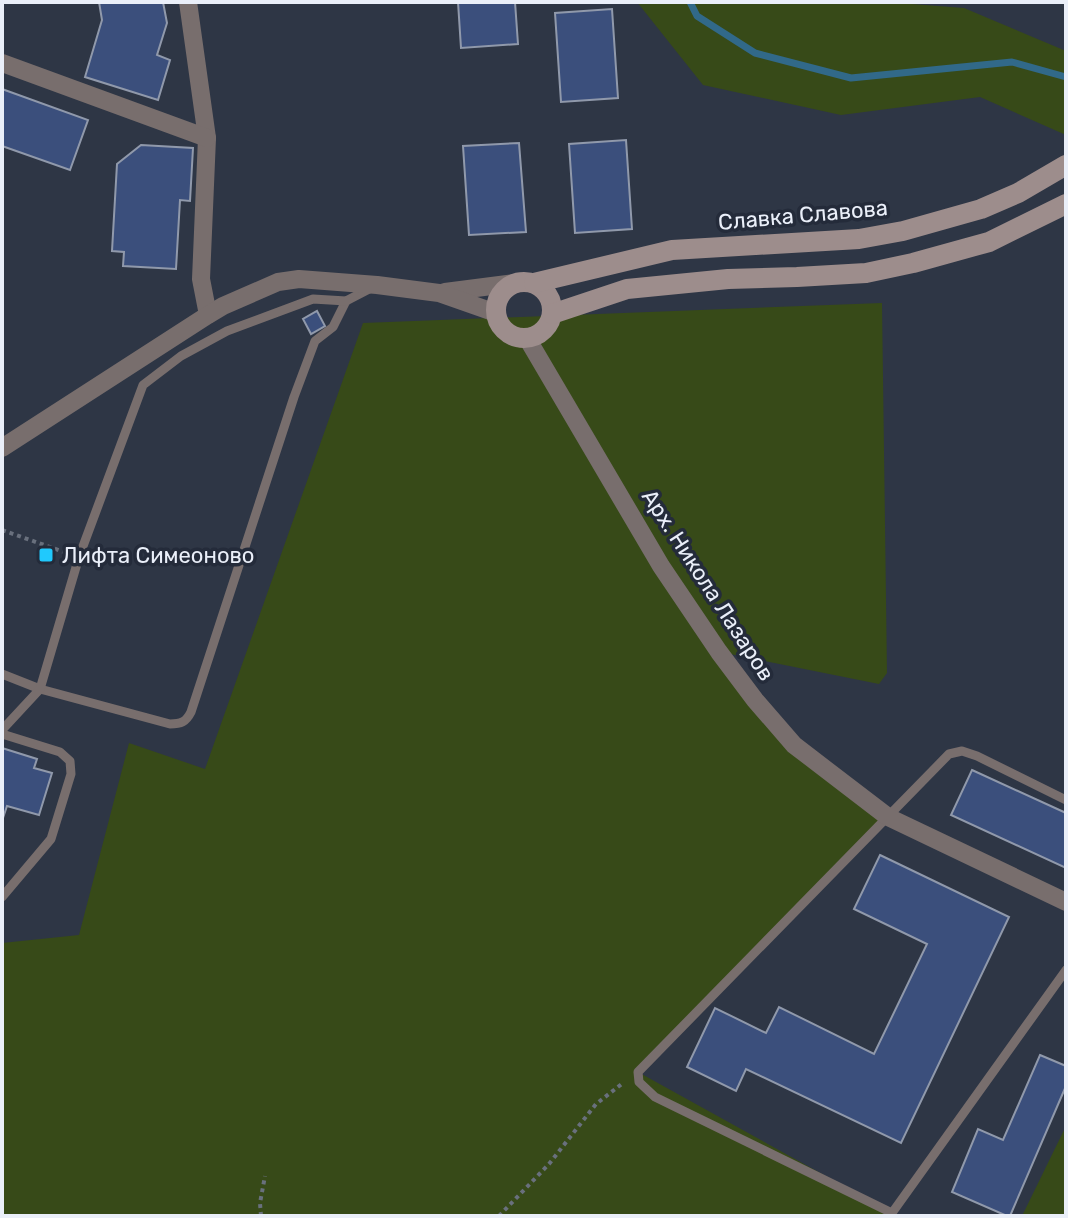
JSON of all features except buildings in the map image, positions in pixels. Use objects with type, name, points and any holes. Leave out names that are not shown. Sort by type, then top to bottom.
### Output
[{"type":"street","points":[[188,2],[207,138],[201,279],[208,315]]},
{"type":"street","points":[[2,63],[207,138]]},
{"type":"street","name":"Славка Славова","points":[[524,283],[672,250],[859,239],[903,231],[981,209],[1018,193],[1066,165]]},
{"type":"street","points":[[552,314],[627,289],[728,279],[866,273],[901,266],[989,242],[1066,204]]},
{"type":"street","points":[[2,448],[208,315],[278,282],[299,279],[439,293],[496,313]]},
{"type":"street","points":[[439,293],[524,283],[542,288],[552,305],[552,314],[544,331],[527,338],[518,338],[503,329],[496,313],[500,295],[507,288],[524,283]]},
{"type":"street","name":"Арх. Никола Лазаров","points":[[527,338],[661,566],[719,652],[794,745],[888,817],[1066,902]]},
{"type":"lane","points":[[2,897],[51,839],[71,774],[70,761],[60,752],[2,732],[40,689],[79,557],[143,385],[181,356],[227,331],[313,299],[346,301],[377,285]]},
{"type":"lane","points":[[2,674],[40,689],[170,724],[187,720],[315,341],[333,327],[346,301]]},
{"type":"lane","points":[[1066,800],[977,756],[962,751],[949,754],[638,1072],[639,1082],[655,1097],[892,1213],[1066,970]]},
{"type":"path","points":[[2,530],[44,545]]},
{"type":"path","points":[[499,1216],[549,1164],[596,1104],[638,1072]]},
{"type":"path","points":[[261,1216],[265,1176]]},
{"type":"green space","points":[[637,2],[886,2],[964,8],[1066,51],[1066,135],[980,97],[841,115],[703,85]]},
{"type":"green space","points":[[882,303],[887,673],[879,684],[720,652],[755,700],[888,817],[638,1072],[898,1216],[2,1216],[2,943],[79,935],[129,743],[205,769],[363,323]]},
{"type":"green space","points":[[1066,1126],[1066,1216],[1022,1216]]},
{"type":"waterway","points":[[690,2],[697,16],[755,53],[851,78],[1012,62],[1066,77]]},
{"type":"place","name":"Лифта Симеоново","points":[[46,555]]}]
